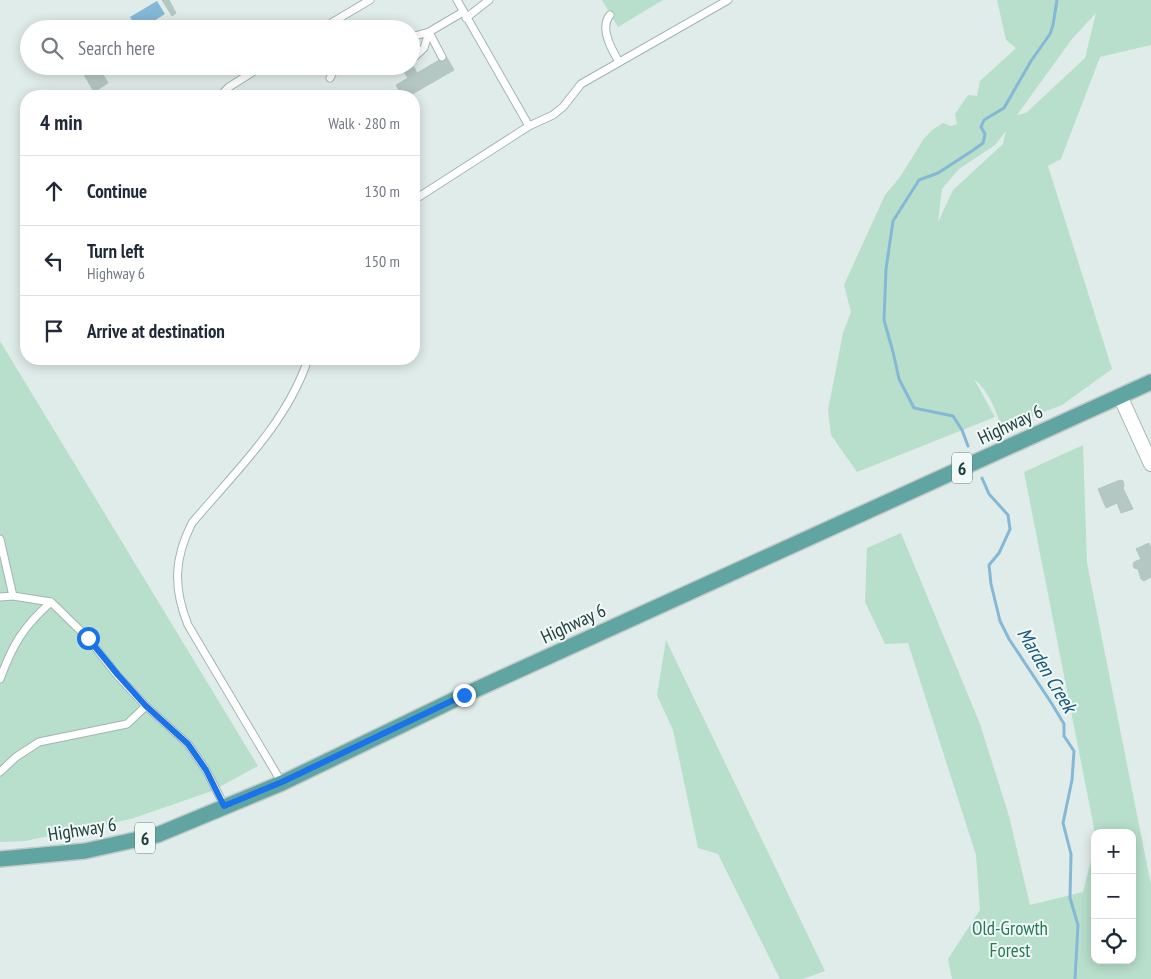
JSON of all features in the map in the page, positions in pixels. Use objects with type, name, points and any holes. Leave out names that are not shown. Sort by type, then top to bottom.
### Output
[{"type":"main road","name":"Highway 6","points":[[0,860],[85,851],[157,836],[282,782],[464,695],[1151,382]]},
{"type":"street","points":[[1120,396],[1151,464]]},
{"type":"lane","points":[[336,20],[370,0]]},
{"type":"lane","points":[[457,0],[529,126]]},
{"type":"lane","points":[[420,35],[430,32],[465,15],[489,0]]},
{"type":"lane","points":[[420,196],[529,126],[553,115],[563,108],[582,84],[728,0]]},
{"type":"lane","points":[[610,15],[606,19],[606,29],[611,48],[620,62]]},
{"type":"lane","points":[[430,32],[442,57]]},
{"type":"lane","points":[[420,52],[424,48],[430,32]]},
{"type":"lane","points":[[226,90],[248,75]]},
{"type":"lane","points":[[282,782],[188,625],[178,596],[177,566],[185,537],[192,523],[278,420],[293,396],[306,365]]},
{"type":"lane","points":[[0,539],[13,596]]},
{"type":"lane","points":[[0,597],[13,596],[51,602],[88,638],[146,706],[194,751],[224,806]]},
{"type":"lane","points":[[0,679],[11,650],[30,623],[51,602]]},
{"type":"lane","points":[[0,772],[16,757],[39,742],[127,724],[146,706]]},
{"type":"green space","points":[[602,0],[663,0],[618,27]]},
{"type":"green space","points":[[997,0],[1151,0],[1151,45],[1100,57],[1061,159],[1048,166],[1112,369],[1062,405],[1002,428],[988,395],[974,379],[995,417],[857,472],[831,435],[828,410],[843,333],[851,312],[844,285],[885,195],[900,177],[923,140],[932,130],[943,123],[951,126],[957,124],[955,114],[968,95],[977,96],[980,81],[1016,48],[1006,40]],"holes":[[[1096,13],[1085,58],[1026,113],[1017,115],[1072,39]],[[1006,131],[1003,144],[953,190],[938,222],[942,189],[959,169],[995,145]]]},
{"type":"green space","points":[[0,341],[258,766],[212,791],[131,819],[25,841],[0,842]]},
{"type":"green space","name":"Old-Growth Forest","points":[[1083,445],[1087,563],[1151,885],[1151,979],[952,979],[948,959],[980,910],[976,855],[908,643],[885,644],[865,602],[867,548],[901,533],[980,724],[1009,816],[1030,905],[1083,892],[1091,861],[1091,964],[1136,964],[1136,829],[1094,829],[1024,472]]},
{"type":"green space","points":[[666,640],[825,971],[803,979],[780,979],[718,854],[698,848],[673,730],[657,695]]},
{"type":"water","points":[[157,1],[165,14],[155,20],[132,20],[130,17]]},
{"type":"building","points":[[162,0],[169,0],[176,13],[172,16]]},
{"type":"building","points":[[446,56],[454,70],[419,90],[399,90],[396,85],[408,78],[406,75],[420,75],[420,71]]},
{"type":"building","points":[[84,75],[103,75],[108,83],[97,90],[93,90]]},
{"type":"building","points":[[1120,480],[1123,481],[1123,488],[1133,509],[1121,513],[1117,503],[1106,508],[1098,489]]},
{"type":"building","points":[[1149,543],[1151,549],[1151,577],[1144,581],[1141,579],[1138,569],[1134,568],[1133,565],[1134,562],[1141,559],[1136,549]]},
{"type":"waterway","points":[[968,446],[962,430],[953,416],[914,408],[899,379],[884,320],[886,269],[893,221],[919,180],[938,173],[983,143],[985,134],[981,127],[984,120],[1004,108],[1031,61],[1050,34],[1057,0]]},
{"type":"waterway","name":"Marden Creek","points":[[982,478],[989,494],[1008,515],[1010,529],[999,553],[989,565],[991,584],[1000,621],[1009,639],[1064,724],[1064,736],[1074,751],[1072,780],[1063,823],[1071,854],[1070,898],[1078,925],[1075,979]]},
{"type":"route","points":[[88,638],[146,706],[188,744],[206,770],[224,806],[282,782],[464,695]]}]
